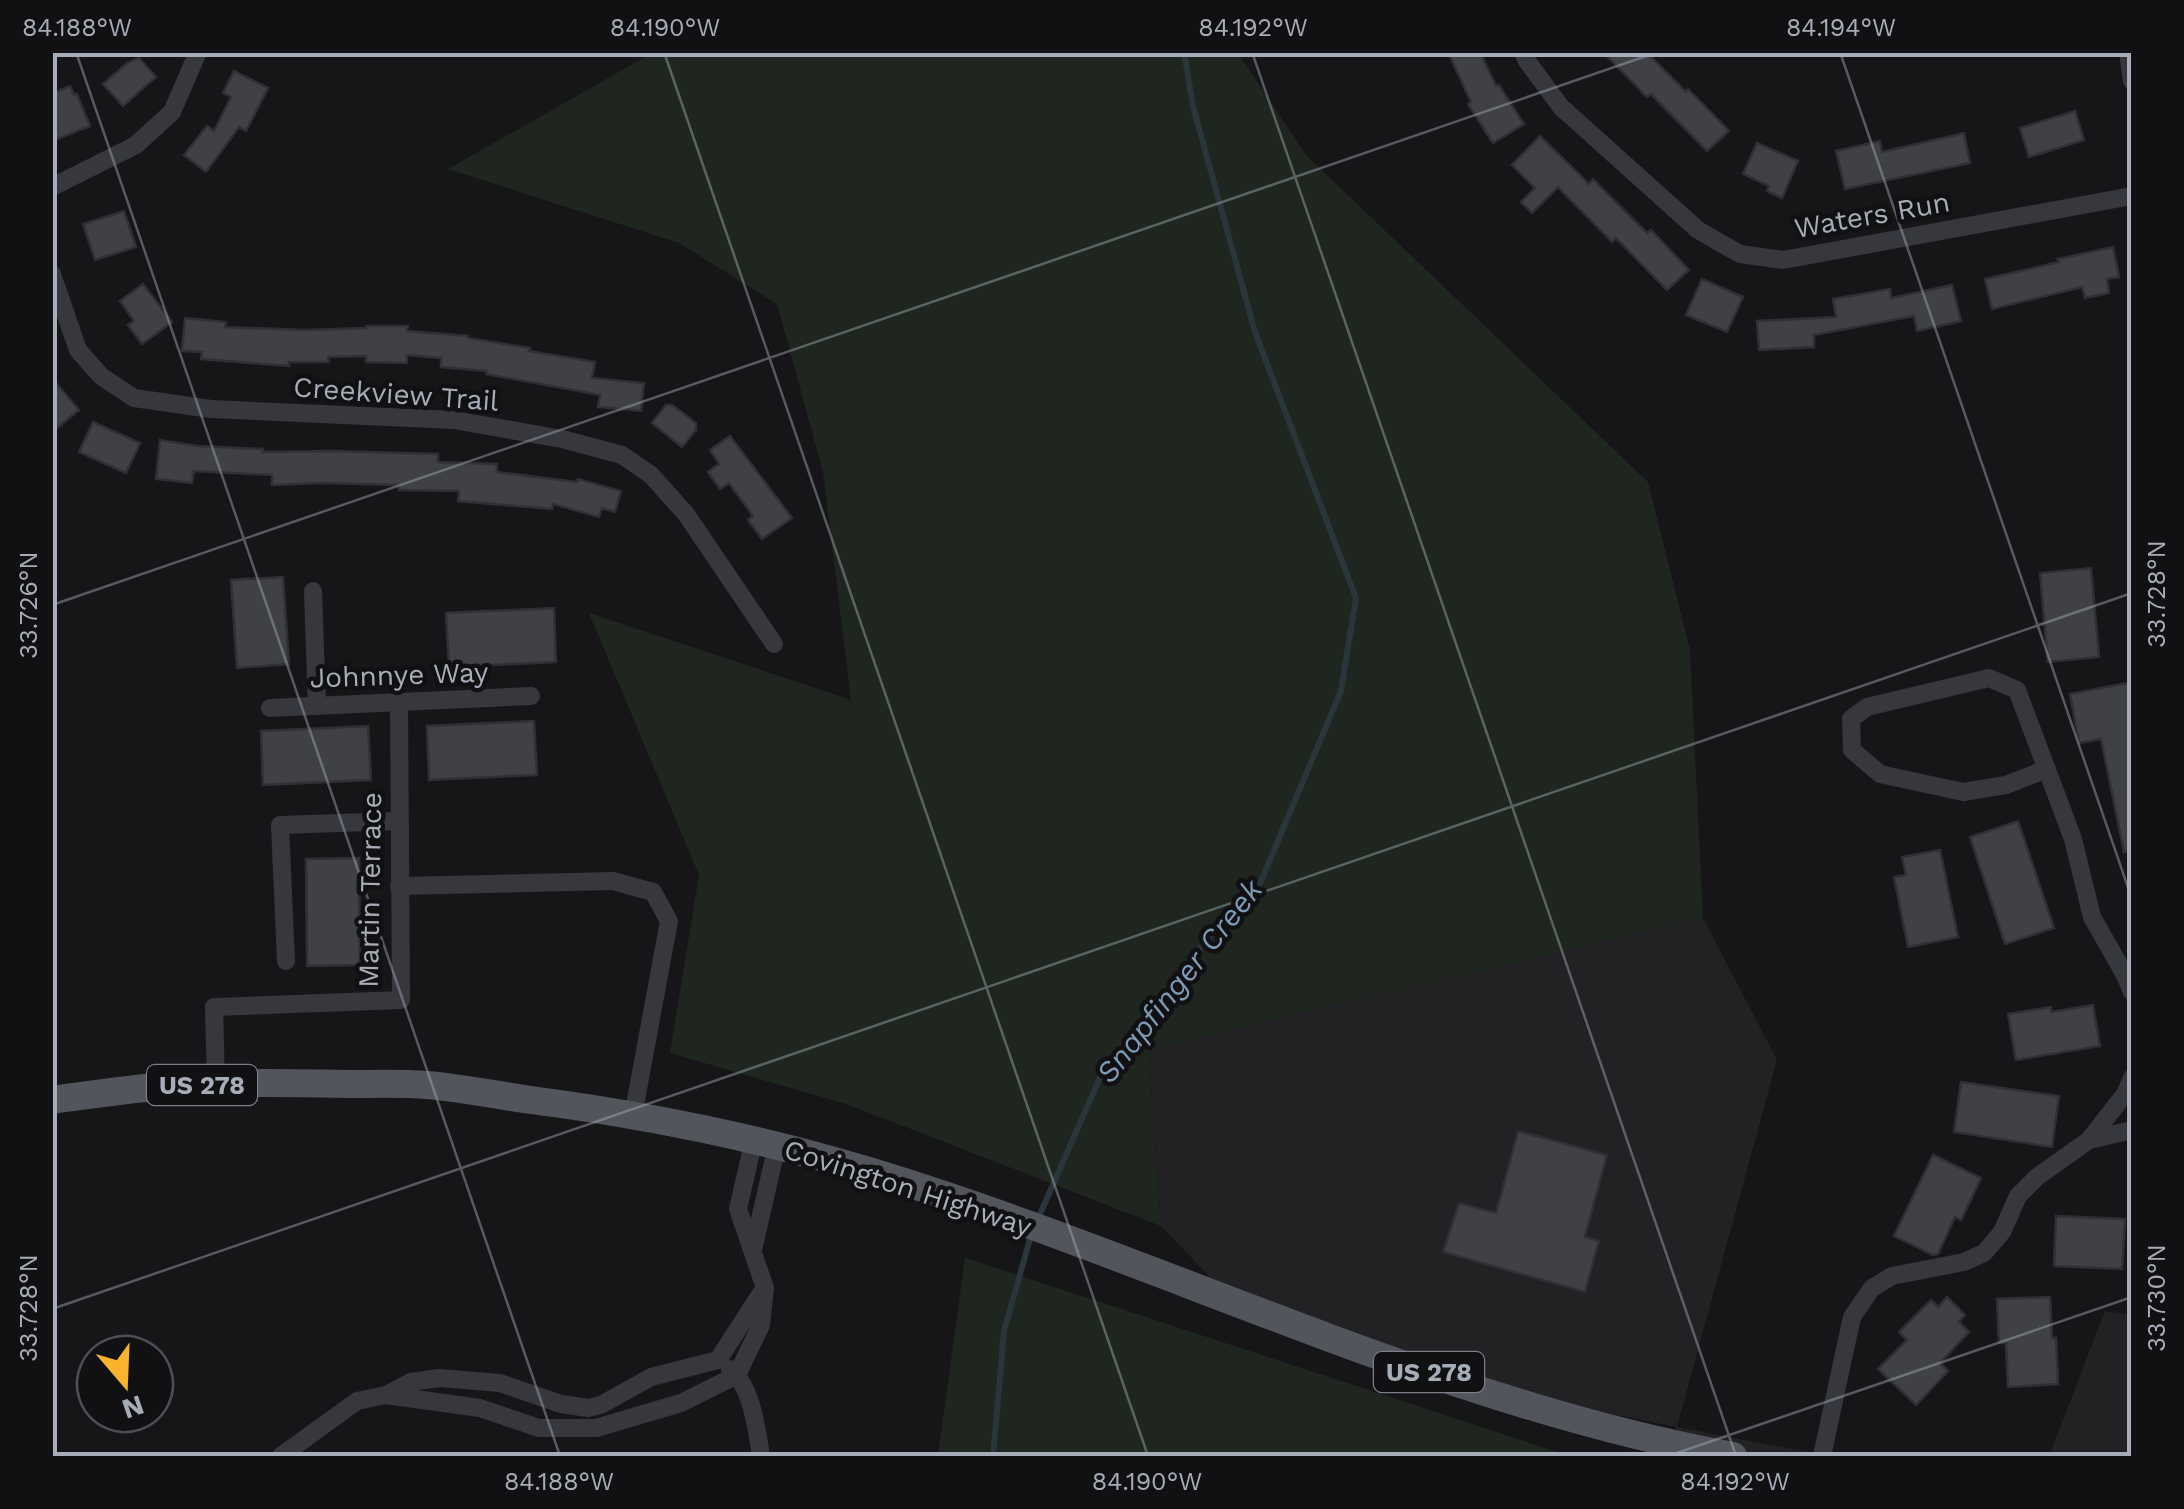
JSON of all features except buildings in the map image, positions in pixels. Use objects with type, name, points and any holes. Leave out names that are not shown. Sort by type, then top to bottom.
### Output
[{"type":"main road","name":"Covington Highway","points":[[52,1100],[164,1086],[426,1085],[632,1116],[765,1142],[946,1196],[1508,1400],[1600,1426],[1733,1456]]},
{"type":"street","points":[[52,187],[136,144],[172,112],[198,52]]},
{"type":"street","name":"Waters Run","points":[[1523,52],[1561,107],[1698,230],[1740,254],[1783,260],[2132,196]]},
{"type":"street","points":[[2128,52],[2132,81]]},
{"type":"street","name":"Creekview Trail","points":[[52,274],[78,350],[102,376],[134,398],[211,409],[454,420],[562,439],[622,455],[651,475],[686,514],[774,644]]},
{"type":"street","points":[[313,591],[317,706]]},
{"type":"street","points":[[2047,770],[2006,785],[1963,792],[1880,774],[1852,750],[1851,719],[1866,707],[1990,678],[2018,690],[2073,839],[2092,917],[2132,992]]},
{"type":"street","name":"Johnnye Way","points":[[270,708],[531,696]]},
{"type":"street","name":"Martin Terrace","points":[[216,1085],[214,1007],[402,1000],[399,702]]},
{"type":"street","points":[[286,961],[280,825],[399,820]]},
{"type":"street","points":[[399,886],[613,881],[653,892],[669,921],[632,1116]]},
{"type":"street","points":[[1822,1456],[1852,1317],[1872,1288],[1892,1276],[1964,1262],[1984,1253],[2002,1232],[2018,1196],[2089,1140],[2125,1094],[2132,1078]]},
{"type":"street","points":[[2089,1140],[2132,1130]]},
{"type":"street","points":[[386,1395],[480,1408],[539,1428],[596,1428],[681,1403],[738,1375],[761,1325],[765,1288],[738,1209],[765,1142]]},
{"type":"street","points":[[281,1456],[357,1401],[386,1395],[411,1382],[439,1378],[500,1384],[561,1404],[601,1406],[651,1377],[718,1360],[765,1288]]},
{"type":"street","points":[[718,1360],[738,1375],[755,1417],[760,1456]]},
{"type":"shaded area","points":[[652,53],[1238,53],[1306,155],[1648,482],[1690,650],[1703,918],[1154,1048],[1149,1056],[1161,1226],[846,1104],[670,1053],[699,875],[589,613],[851,700],[823,472],[777,304],[679,243],[448,169]]},
{"type":"shaded area","points":[[1703,918],[1777,1060],[1677,1427],[1829,1456],[1670,1456],[1676,1427],[1549,1401],[1228,1296],[1161,1226],[1149,1056],[1153,1048]]},
{"type":"shaded area","points":[[966,1258],[1570,1456],[938,1456]]},
{"type":"shaded area","points":[[2105,1311],[2131,1315],[2131,1456],[2049,1456]]},
{"type":"waterway","name":"Snapfinger Creek","points":[[1037,1221],[1102,1073],[1221,921],[1256,893],[1341,691],[1356,598],[1255,332],[1193,106],[1184,52]]},
{"type":"waterway","name":"Snapfinger Creek","points":[[993,1456],[1004,1331],[1032,1232]]}]
